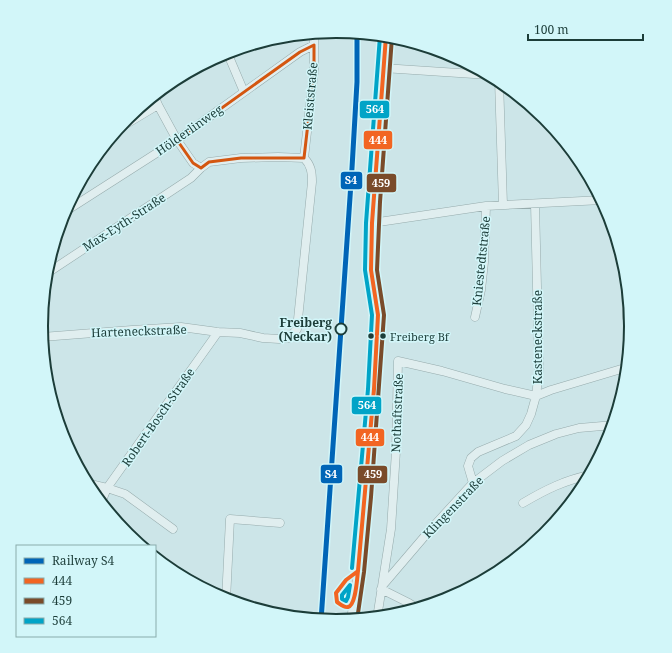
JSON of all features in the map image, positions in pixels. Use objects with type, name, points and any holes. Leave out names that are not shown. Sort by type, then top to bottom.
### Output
[{"type":"street","name":"Kleiststraße","points":[[304,158],[314,70],[314,39]]},
{"type":"street","points":[[352,614],[358,571],[365,496],[378,327],[378,315],[371,270],[372,223],[385,43]]},
{"type":"street","name":"Hölderlinweg","points":[[74,206],[177,140],[300,52],[314,45]]},
{"type":"street","points":[[230,58],[244,92]]},
{"type":"street","points":[[383,68],[475,74]]},
{"type":"street","points":[[499,89],[504,205]]},
{"type":"street","points":[[157,101],[177,140],[193,163],[201,168]]},
{"type":"street","points":[[140,116],[158,104]]},
{"type":"street","name":"Max-Eyth-Straße","points":[[53,269],[191,178],[209,162],[241,158],[304,158]]},
{"type":"street","name":"Harteneckstraße","points":[[48,337],[181,327],[218,332],[240,333],[263,338],[289,338],[297,329],[312,182],[311,168],[304,158]]},
{"type":"street","points":[[372,223],[486,206],[596,200]]},
{"type":"street","name":"Kasteneckstraße","points":[[473,483],[468,466],[471,458],[478,452],[516,436],[526,425],[534,407],[539,370],[535,204]]},
{"type":"street","name":"Kniestedtstraße","points":[[475,317],[481,290],[484,262],[486,206]]},
{"type":"street","name":"Robert-Bosch-Straße","points":[[103,497],[107,488],[218,332]]},
{"type":"street","name":"Nothaftstraße","points":[[382,587],[391,529],[396,451],[398,361],[536,396]]},
{"type":"street","points":[[536,396],[621,369]]},
{"type":"street","name":"Klingenstraße","points":[[382,587],[430,530],[473,483],[502,461],[529,445],[556,434],[579,428],[607,426]]},
{"type":"street","points":[[523,503],[547,489],[582,477]]},
{"type":"street","points":[[95,485],[125,494],[173,529]]},
{"type":"street","points":[[226,593],[230,519],[280,523]]},
{"type":"street","points":[[378,612],[382,587],[412,605]]},
{"type":"highlighted area","points":[[314,45],[314,71],[304,158],[241,158],[209,162],[201,168],[193,163],[177,140],[300,52]]},
{"type":"rail line","name":"S4","points":[[321,614],[352,168],[357,82],[357,39]]},
{"type":"transit line","name":"564","points":[[352,568],[368,389],[372,315],[365,270],[366,223],[380,41]]},
{"type":"transit line","name":"444","points":[[358,571],[374,389],[378,315],[371,270],[372,223],[386,43]]},
{"type":"transit line","name":"459","points":[[358,614],[364,572],[371,497],[384,315],[377,270],[380,202],[391,44]]},
{"type":"transit line","name":"444","points":[[358,571],[356,591],[353,602],[348,607],[344,606],[337,602],[336,593],[346,580],[358,571]]},
{"type":"transit line","name":"564","points":[[350,585],[348,597],[346,601],[342,599],[342,595],[350,585]]},
{"type":"place","name":"Freiberg (Neckar)","points":[[341,329]]},
{"type":"place","name":"Freiberg Bf","points":[[383,336]]}]
